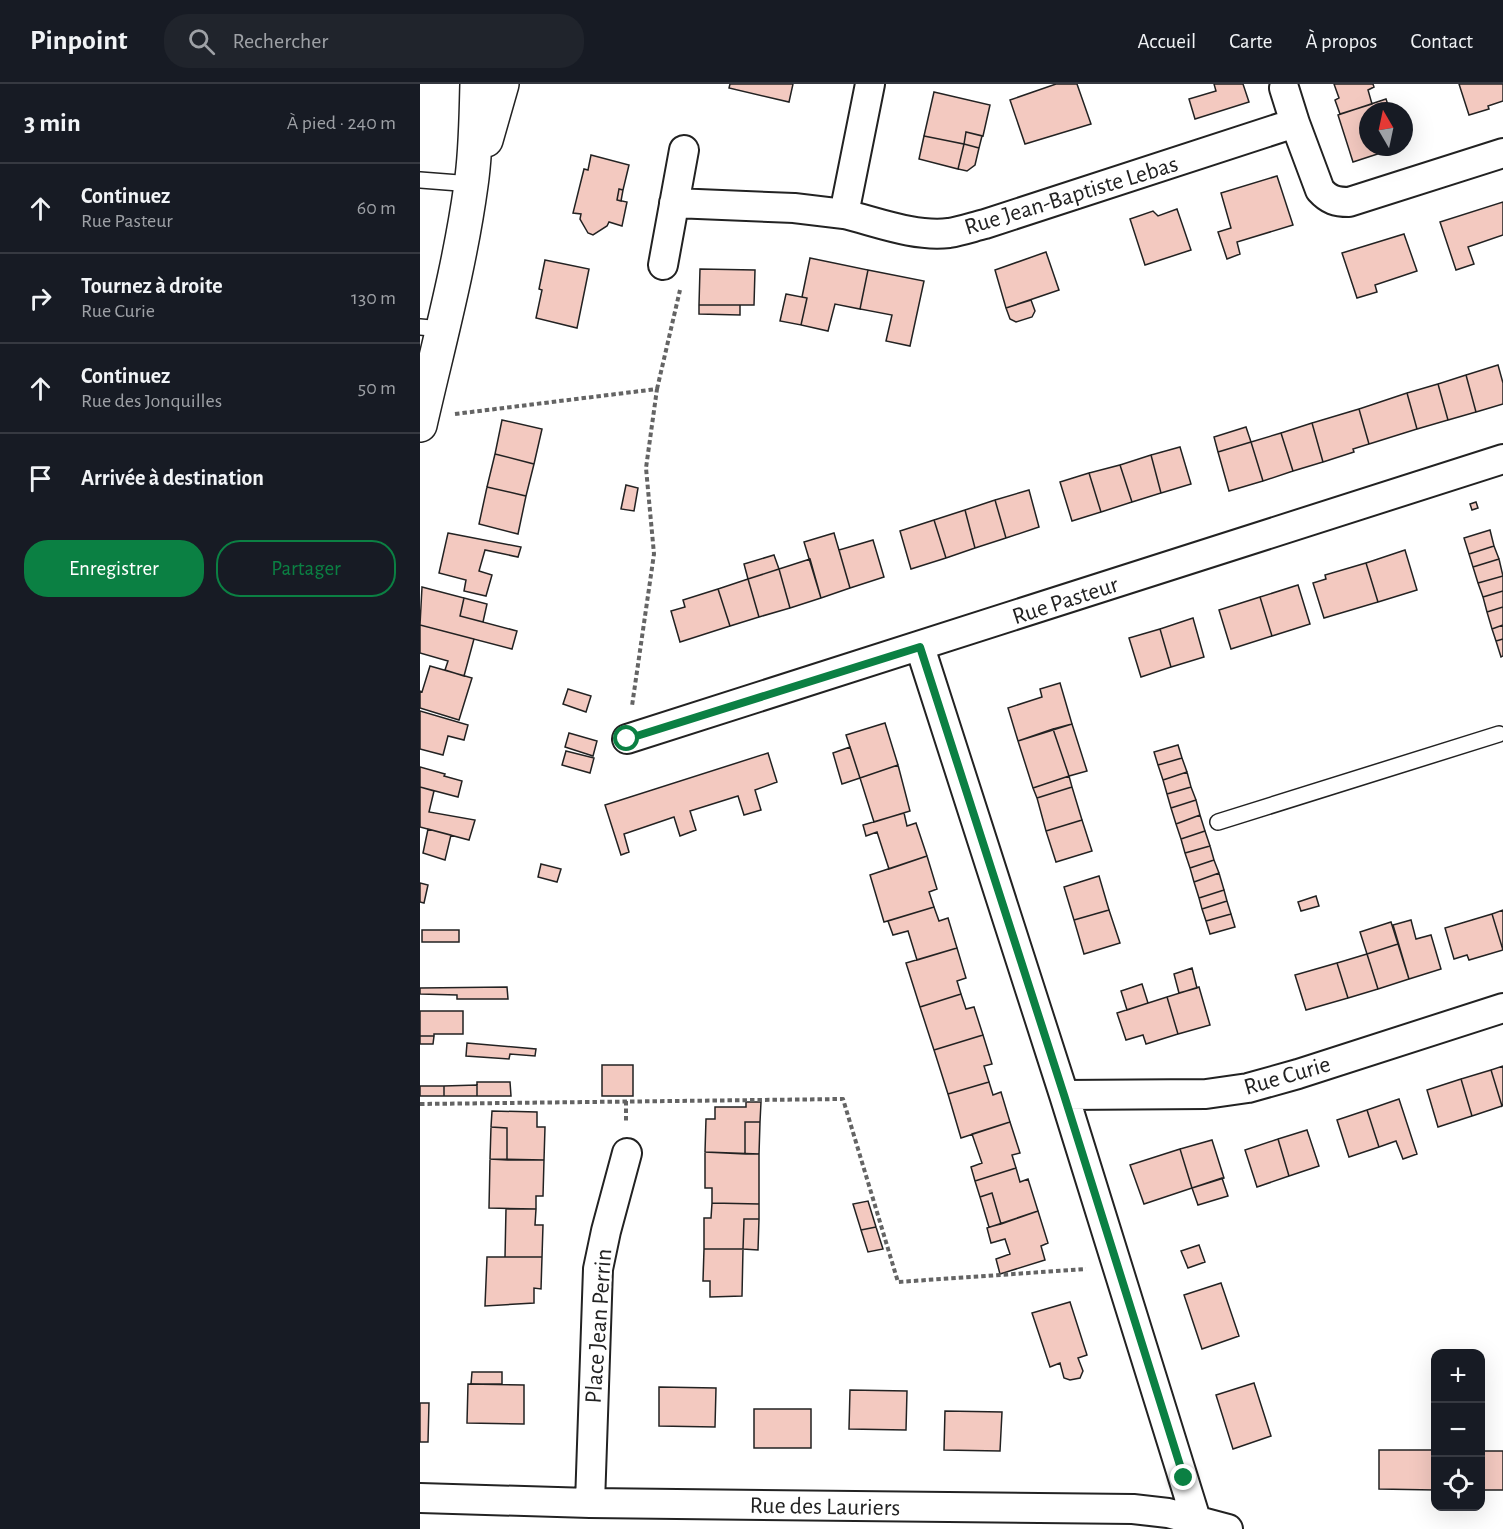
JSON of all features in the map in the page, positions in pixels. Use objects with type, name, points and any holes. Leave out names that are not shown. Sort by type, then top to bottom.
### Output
[{"type":"street","points":[[472,184],[477,84]]},
{"type":"street","points":[[420,420],[431,328],[502,84]]},
{"type":"street","points":[[844,214],[870,84]]},
{"type":"street","points":[[1284,88],[1320,190],[1328,198],[1337,202],[1349,202],[1503,153]]},
{"type":"street","name":"Rue Jean-Baptiste Lebas","points":[[675,203],[794,208],[844,214],[915,231],[947,233],[965,230],[1295,123]]},
{"type":"street","points":[[663,265],[684,150]]},
{"type":"street","name":"Rue Pasteur","points":[[627,739],[1503,459]]},
{"type":"street","points":[[920,647],[1064,1095],[1198,1525]]},
{"type":"street","name":"Rue Curie","points":[[1064,1095],[1206,1094],[1248,1088],[1503,1008]]},
{"type":"street","name":"Place Jean Perrin","points":[[590,1503],[598,1269],[627,1153]]},
{"type":"street","name":"Rue des Lauriers","points":[[420,1498],[590,1503],[1133,1509],[1168,1513],[1198,1525],[1228,1529]]},
{"type":"lane","points":[[420,180],[472,184]]},
{"type":"lane","points":[[1218,822],[1498,734]]},
{"type":"path","points":[[627,739],[654,554],[646,468],[657,389],[682,284],[663,265]]},
{"type":"path","points":[[420,420],[657,389]]},
{"type":"path","points":[[420,1104],[843,1099],[898,1282],[1118,1267]]},
{"type":"building","points":[[730,84],[793,84],[789,102],[729,88]]},
{"type":"building","points":[[1056,84],[1077,84],[1091,124],[1025,144],[1010,100]]},
{"type":"building","points":[[1214,84],[1243,84],[1249,102],[1195,119],[1189,99],[1216,91]]},
{"type":"building","points":[[1334,84],[1373,84],[1374,87],[1368,90],[1371,102],[1359,102],[1359,108],[1340,114],[1335,100],[1339,98]]},
{"type":"building","points":[[1459,84],[1503,84],[1503,101],[1488,106],[1489,109],[1469,115]]},
{"type":"building","points":[[934,92],[990,105],[983,136],[966,132],[964,144],[924,136]]},
{"type":"building","points":[[1359,108],[1359,156],[1371,156],[1353,162],[1338,115]]},
{"type":"building","points":[[966,132],[982,136],[979,148],[964,144]]},
{"type":"building","points":[[924,136],[964,144],[958,169],[919,159]]},
{"type":"building","points":[[964,144],[979,148],[975,165],[967,171],[958,169]]},
{"type":"building","points":[[591,155],[629,165],[623,190],[619,189],[617,200],[627,202],[622,226],[609,222],[607,226],[593,235],[588,233],[580,219],[581,214],[573,213],[584,169],[588,170]]},
{"type":"building","points":[[1277,176],[1293,225],[1237,242],[1240,254],[1227,259],[1218,232],[1231,228],[1221,193]]},
{"type":"building","points":[[619,189],[623,190],[621,201],[617,200]]},
{"type":"building","points":[[1503,202],[1503,235],[1468,247],[1474,264],[1456,270],[1440,222]]},
{"type":"building","points":[[1177,209],[1191,250],[1145,265],[1130,219],[1153,211],[1158,216]]},
{"type":"building","points":[[1404,234],[1417,271],[1375,285],[1377,292],[1357,298],[1342,253]]},
{"type":"building","points":[[1046,252],[1059,290],[1006,308],[995,270]]},
{"type":"building","points":[[810,258],[868,270],[860,309],[835,304],[828,331],[801,325],[807,298],[802,297]]},
{"type":"building","points":[[545,260],[589,269],[577,328],[536,318]]},
{"type":"building","points":[[700,269],[755,270],[754,305],[699,305]]},
{"type":"building","points":[[868,270],[924,281],[910,346],[886,341],[892,315],[860,309]]},
{"type":"building","points":[[786,294],[807,298],[801,325],[780,321]]},
{"type":"building","points":[[1031,300],[1035,311],[1032,317],[1016,322],[1010,319],[1006,308]]},
{"type":"building","points":[[699,305],[740,305],[740,315],[699,314]]},
{"type":"building","points":[[1498,365],[1503,383],[1503,404],[1476,412],[1466,375]]},
{"type":"building","points":[[1466,375],[1476,412],[1448,420],[1438,384]]},
{"type":"building","points":[[1438,384],[1448,420],[1417,429],[1407,393]]},
{"type":"building","points":[[1407,393],[1417,429],[1369,444],[1359,409]]},
{"type":"building","points":[[1359,409],[1369,444],[1353,449],[1354,452],[1323,462],[1312,423]]},
{"type":"building","points":[[502,420],[542,429],[534,464],[495,454]]},
{"type":"building","points":[[1312,423],[1323,462],[1293,471],[1281,433]]},
{"type":"building","points":[[1246,427],[1251,442],[1218,452],[1214,437]]},
{"type":"building","points":[[1281,433],[1293,471],[1263,481],[1251,442]]},
{"type":"building","points":[[1251,442],[1263,481],[1229,491],[1218,452]]},
{"type":"building","points":[[1180,447],[1191,484],[1161,493],[1151,455]]},
{"type":"building","points":[[495,454],[534,464],[526,496],[487,487]]},
{"type":"building","points":[[1151,455],[1161,493],[1132,502],[1120,465]]},
{"type":"building","points":[[1120,465],[1132,502],[1101,512],[1089,473]]},
{"type":"building","points":[[1089,473],[1101,512],[1072,521],[1060,482]]},
{"type":"building","points":[[626,485],[638,488],[634,511],[621,509]]},
{"type":"building","points":[[487,487],[526,496],[518,534],[479,524]]},
{"type":"building","points":[[1029,490],[1039,527],[1006,538],[995,500]]},
{"type":"building","points":[[995,500],[1006,538],[975,548],[965,510]]},
{"type":"building","points":[[1476,502],[1478,508],[1472,510],[1470,504]]},
{"type":"building","points":[[965,510],[975,548],[946,558],[934,520]]},
{"type":"building","points":[[934,520],[946,558],[911,569],[900,531]]},
{"type":"building","points":[[1490,530],[1494,546],[1469,554],[1464,538]]},
{"type":"building","points":[[448,533],[521,547],[518,557],[485,550],[479,571],[492,575],[486,596],[464,591],[466,580],[439,573]]},
{"type":"building","points":[[834,533],[850,588],[821,598],[804,542]]},
{"type":"building","points":[[873,540],[884,577],[850,588],[839,550]]},
{"type":"building","points":[[1494,546],[1499,559],[1473,567],[1469,554]]},
{"type":"building","points":[[1405,550],[1417,590],[1378,602],[1366,563]]},
{"type":"building","points":[[774,555],[779,569],[748,579],[744,564]]},
{"type":"building","points":[[810,559],[821,598],[790,608],[779,569]]},
{"type":"building","points":[[1499,559],[1503,576],[1478,583],[1473,567]]},
{"type":"building","points":[[1366,563],[1378,602],[1324,618],[1313,583],[1326,579],[1325,575]]},
{"type":"building","points":[[779,569],[790,608],[759,617],[748,579]]},
{"type":"building","points":[[1503,576],[1503,591],[1483,597],[1478,583]]},
{"type":"building","points":[[748,579],[759,617],[730,626],[718,589]]},
{"type":"building","points":[[1298,585],[1310,624],[1272,636],[1260,597]]},
{"type":"building","points":[[422,587],[464,598],[460,616],[517,631],[512,649],[420,625]]},
{"type":"building","points":[[718,589],[730,626],[680,642],[671,611],[685,607],[683,600]]},
{"type":"building","points":[[1503,591],[1503,607],[1487,612],[1483,597]]},
{"type":"building","points":[[1260,597],[1272,636],[1231,649],[1219,610]]},
{"type":"building","points":[[464,598],[487,604],[483,622],[460,616]]},
{"type":"building","points":[[1503,607],[1503,625],[1492,629],[1487,612]]},
{"type":"building","points":[[1193,618],[1204,657],[1171,667],[1160,629]]},
{"type":"building","points":[[420,625],[474,639],[464,676],[445,670],[448,661],[420,653]]},
{"type":"building","points":[[1503,625],[1503,639],[1496,641],[1492,629]]},
{"type":"building","points":[[1160,629],[1171,667],[1141,677],[1129,638]]},
{"type":"building","points":[[1503,639],[1503,656],[1501,657],[1496,641]]},
{"type":"building","points":[[430,666],[472,678],[459,720],[420,708],[420,691],[422,692]]},
{"type":"building","points":[[1060,683],[1072,724],[1018,741],[1008,708],[1042,697],[1040,689]]},
{"type":"building","points":[[568,689],[591,696],[586,712],[563,704]]},
{"type":"building","points":[[420,711],[468,725],[464,740],[448,736],[443,755],[420,749]]},
{"type":"building","points":[[885,723],[898,765],[860,778],[846,735]]},
{"type":"building","points":[[1072,724],[1087,771],[1069,776],[1053,729]]},
{"type":"building","points":[[1053,729],[1069,776],[1033,788],[1018,741]]},
{"type":"building","points":[[569,733],[597,741],[593,756],[565,747]]},
{"type":"building","points":[[1178,745],[1182,758],[1158,765],[1154,752]]},
{"type":"building","points":[[850,747],[860,778],[842,784],[833,753]]},
{"type":"building","points":[[566,751],[594,758],[590,773],[562,765]]},
{"type":"building","points":[[768,753],[777,782],[755,790],[761,810],[744,815],[738,796],[690,811],[696,830],[680,836],[674,817],[624,834],[629,852],[621,855],[605,805]]},
{"type":"building","points":[[1182,758],[1187,772],[1163,780],[1158,765]]},
{"type":"building","points":[[898,765],[910,811],[874,822],[860,778]]},
{"type":"building","points":[[420,767],[462,781],[458,797],[420,787]]},
{"type":"building","points":[[1187,772],[1191,787],[1167,794],[1163,780]]},
{"type":"building","points":[[1069,776],[1072,787],[1037,798],[1033,788]]},
{"type":"building","points":[[420,787],[434,791],[429,812],[475,820],[469,840],[420,827]]},
{"type":"building","points":[[1072,787],[1082,820],[1046,831],[1037,798]]},
{"type":"building","points":[[1191,787],[1196,800],[1171,808],[1167,794]]},
{"type":"building","points":[[1196,800],[1200,815],[1176,824],[1171,808]]},
{"type":"building","points":[[904,813],[907,826],[916,823],[927,856],[889,869],[877,832],[866,836],[863,825]]},
{"type":"building","points":[[1200,815],[1205,831],[1181,839],[1176,824]]},
{"type":"building","points":[[1082,820],[1092,851],[1056,862],[1046,831]]},
{"type":"building","points":[[428,829],[451,835],[445,860],[423,853]]},
{"type":"building","points":[[1205,831],[1210,846],[1185,853],[1181,839]]},
{"type":"building","points":[[1210,846],[1214,860],[1190,868],[1185,853]]},
{"type":"building","points":[[927,856],[937,889],[929,892],[934,907],[884,922],[870,875]]},
{"type":"building","points":[[1214,860],[1219,873],[1194,882],[1190,868]]},
{"type":"building","points":[[541,864],[561,869],[557,882],[538,877]]},
{"type":"building","points":[[1219,873],[1224,890],[1199,898],[1194,882]]},
{"type":"building","points":[[1099,876],[1109,910],[1074,920],[1064,887]]},
{"type":"building","points":[[420,883],[428,885],[424,903],[420,902]]},
{"type":"building","points":[[1224,890],[1227,901],[1202,909],[1199,898]]},
{"type":"building","points":[[1316,896],[1319,906],[1301,911],[1298,902]]},
{"type":"building","points":[[1227,901],[1231,914],[1206,921],[1202,909]]},
{"type":"building","points":[[934,907],[939,921],[948,918],[957,948],[917,960],[908,931],[893,935],[888,921]]},
{"type":"building","points":[[1109,910],[1120,943],[1084,954],[1074,920]]},
{"type":"building","points":[[1503,910],[1503,950],[1492,914]]},
{"type":"building","points":[[1231,914],[1235,927],[1210,934],[1206,921]]},
{"type":"building","points":[[1492,914],[1503,950],[1469,960],[1467,955],[1454,959],[1445,928]]},
{"type":"building","points":[[1411,920],[1416,939],[1431,935],[1441,969],[1409,979],[1393,925]]},
{"type":"building","points":[[1391,922],[1398,944],[1367,954],[1360,932]]},
{"type":"building","points":[[422,930],[459,930],[459,942],[422,942]]},
{"type":"building","points":[[1398,944],[1409,979],[1378,989],[1367,954]]},
{"type":"building","points":[[957,948],[966,978],[957,981],[961,994],[920,1007],[906,963]]},
{"type":"building","points":[[1367,954],[1378,989],[1348,998],[1337,963]]},
{"type":"building","points":[[1337,963],[1348,998],[1306,1010],[1295,975]]},
{"type":"building","points":[[1192,968],[1197,988],[1179,993],[1174,974]]},
{"type":"building","points":[[1142,984],[1148,1003],[1127,1010],[1121,991]]},
{"type":"building","points":[[507,987],[508,999],[457,999],[457,995],[420,994],[420,988]]},
{"type":"building","points":[[1199,987],[1210,1025],[1178,1034],[1167,997]]},
{"type":"building","points":[[961,994],[966,1009],[974,1007],[983,1035],[934,1050],[920,1007]]},
{"type":"building","points":[[1167,997],[1178,1034],[1146,1044],[1143,1035],[1126,1040],[1117,1013]]},
{"type":"building","points":[[420,1011],[463,1011],[463,1034],[420,1036]]},
{"type":"building","points":[[983,1035],[992,1064],[984,1066],[989,1082],[948,1094],[934,1050]]},
{"type":"building","points":[[420,1036],[434,1036],[433,1044],[420,1044]]},
{"type":"building","points":[[467,1043],[536,1049],[535,1056],[510,1054],[509,1059],[466,1056]]},
{"type":"building","points":[[602,1065],[633,1065],[633,1096],[602,1096]]},
{"type":"building","points":[[1503,1066],[1503,1105],[1502,1106],[1491,1070]]},
{"type":"building","points":[[1491,1070],[1502,1106],[1472,1116],[1461,1079]]},
{"type":"building","points":[[1461,1079],[1472,1116],[1438,1127],[1427,1090]]},
{"type":"building","points":[[477,1082],[510,1082],[511,1096],[477,1096]]},
{"type":"building","points":[[989,1082],[993,1095],[1001,1092],[1010,1122],[961,1138],[948,1094]]},
{"type":"building","points":[[477,1085],[477,1096],[444,1096],[444,1086]]},
{"type":"building","points":[[420,1086],[444,1086],[444,1096],[420,1096]]},
{"type":"building","points":[[1399,1099],[1417,1154],[1403,1159],[1396,1141],[1379,1147],[1367,1110]]},
{"type":"building","points":[[746,1102],[761,1102],[760,1122],[745,1122],[745,1154],[705,1152],[706,1119],[715,1119],[715,1107],[746,1107]]},
{"type":"building","points":[[1367,1110],[1379,1147],[1349,1157],[1337,1120]]},
{"type":"building","points":[[492,1111],[537,1112],[537,1127],[545,1127],[544,1160],[507,1160],[507,1128],[491,1127]]},
{"type":"building","points":[[745,1122],[760,1122],[759,1154],[745,1154]]},
{"type":"building","points":[[1010,1122],[1020,1153],[1012,1155],[1016,1168],[975,1181],[971,1167],[982,1163],[972,1134]]},
{"type":"building","points":[[491,1127],[507,1128],[507,1160],[490,1159]]},
{"type":"building","points":[[1307,1130],[1319,1166],[1289,1176],[1278,1139]]},
{"type":"building","points":[[1278,1139],[1289,1176],[1257,1187],[1245,1150]]},
{"type":"building","points":[[1212,1140],[1224,1178],[1192,1188],[1180,1149]]},
{"type":"building","points":[[1180,1149],[1192,1188],[1144,1204],[1130,1165]]},
{"type":"building","points":[[705,1152],[759,1154],[759,1204],[712,1203],[712,1188],[705,1188]]},
{"type":"building","points":[[490,1159],[544,1160],[543,1196],[536,1196],[536,1209],[489,1208]]},
{"type":"building","points":[[1016,1168],[1020,1182],[1028,1179],[1038,1211],[1001,1224],[992,1193],[980,1197],[975,1181]]},
{"type":"building","points":[[1222,1178],[1228,1196],[1198,1205],[1192,1188]]},
{"type":"building","points":[[992,1193],[1001,1224],[989,1227],[980,1197]]},
{"type":"building","points":[[868,1201],[876,1227],[861,1230],[853,1204]]},
{"type":"building","points":[[712,1203],[759,1204],[759,1219],[744,1219],[743,1249],[704,1249],[704,1218],[711,1218]]},
{"type":"building","points":[[506,1209],[536,1209],[535,1225],[543,1225],[542,1257],[505,1257]]},
{"type":"building","points":[[1038,1211],[1048,1243],[1041,1246],[1045,1260],[1000,1274],[996,1259],[1010,1254],[1005,1239],[991,1243],[987,1228]]},
{"type":"building","points":[[744,1219],[759,1219],[758,1250],[743,1249]]},
{"type":"building","points":[[876,1227],[883,1249],[868,1252],[861,1230]]},
{"type":"building","points":[[1199,1245],[1205,1262],[1188,1268],[1181,1251]]},
{"type":"building","points":[[704,1249],[743,1249],[742,1296],[710,1297],[710,1281],[703,1281]]},
{"type":"building","points":[[487,1257],[542,1257],[541,1289],[534,1288],[534,1303],[485,1306]]},
{"type":"building","points":[[1221,1283],[1239,1336],[1202,1349],[1184,1295]]},
{"type":"building","points":[[1070,1302],[1087,1355],[1078,1358],[1083,1371],[1080,1378],[1070,1380],[1064,1378],[1060,1363],[1050,1367],[1032,1313]]},
{"type":"building","points":[[472,1372],[502,1372],[502,1384],[471,1384]]},
{"type":"building","points":[[1254,1383],[1271,1436],[1233,1449],[1216,1395]]},
{"type":"building","points":[[468,1384],[524,1385],[524,1424],[467,1423]]},
{"type":"building","points":[[659,1387],[716,1388],[715,1427],[659,1426]]},
{"type":"building","points":[[850,1390],[907,1391],[906,1430],[849,1429]]},
{"type":"building","points":[[420,1403],[429,1403],[428,1442],[420,1442]]},
{"type":"building","points":[[754,1409],[811,1409],[811,1448],[754,1448]]},
{"type":"building","points":[[945,1411],[1002,1412],[1000,1451],[944,1450]]},
{"type":"building","points":[[1379,1450],[1431,1450],[1431,1490],[1379,1489]]},
{"type":"building","points":[[1485,1451],[1503,1451],[1503,1490],[1485,1490]]},
{"type":"route","points":[[627,739],[920,647],[1184,1478]]}]
